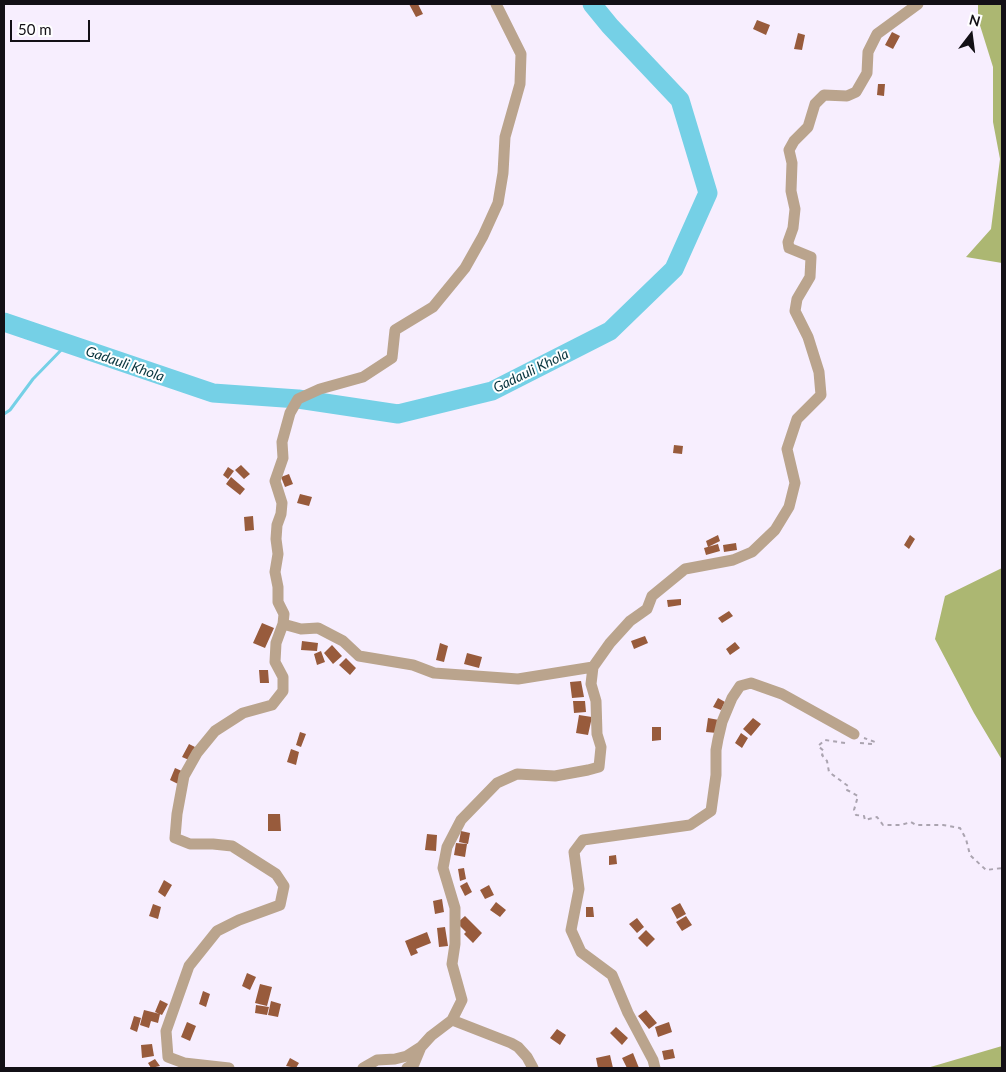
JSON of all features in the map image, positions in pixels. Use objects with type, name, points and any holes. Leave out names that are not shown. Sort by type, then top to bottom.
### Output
[{"type":"street","points":[[230,1068],[184,1063],[168,1057],[166,1031],[189,966],[217,931],[239,920],[280,905],[284,886],[276,874],[232,846],[190,844],[175,838],[184,776],[197,753],[215,731],[243,713],[272,705],[283,691],[283,677],[275,662],[276,643],[283,624],[284,614],[278,602],[275,572],[278,554],[276,525],[282,514],[282,503],[275,481],[284,458],[282,442],[290,413],[298,399],[320,389],[363,377],[392,358],[395,330],[433,307],[465,268],[483,236],[498,202],[503,173],[505,137],[520,84],[521,54],[496,4]]},
{"type":"street","points":[[363,1068],[377,1060],[407,1056],[421,1047],[431,1036],[452,1020],[462,1000],[452,964],[456,944],[455,908],[443,868],[446,847],[461,820],[497,783],[517,774],[555,776],[599,767],[602,747],[597,734],[596,700],[591,684],[593,668],[610,643],[630,621],[647,609],[652,596],[685,569],[733,560],[752,552],[775,530],[789,506],[795,483],[787,450],[797,419],[820,395],[819,372],[808,337],[795,311],[797,299],[810,277],[811,257],[789,248],[788,242],[793,228],[795,209],[791,191],[792,163],[789,150],[794,141],[808,128],[815,104],[824,95],[847,96],[856,92],[867,73],[868,52],[877,34],[918,4]]},
{"type":"street","points":[[283,624],[301,629],[318,628],[343,641],[359,656],[413,665],[434,673],[518,679],[593,668]]},
{"type":"street","points":[[655,1068],[653,1060],[628,1012],[612,975],[581,952],[571,930],[579,889],[574,852],[583,840],[690,825],[711,811],[718,739],[722,722],[732,698],[740,686],[751,683],[782,694],[854,740]]},
{"type":"street","points":[[452,1020],[511,1042],[527,1057],[533,1068]]},
{"type":"street","points":[[408,1068],[414,1064],[421,1047]]},
{"type":"path","points":[[854,740],[872,744],[875,742],[854,740],[825,740],[818,746],[824,751],[822,755],[827,760],[829,772],[848,786],[847,790],[858,796],[854,810],[856,815],[864,816],[865,820],[877,817],[883,825],[901,825],[911,822],[916,825],[943,824],[960,828],[966,839],[970,855],[986,870],[1002,868]]},
{"type":"green space","points":[[978,4],[1002,4],[1002,263],[966,257],[991,229],[1000,159],[993,122],[993,67],[978,19]]},
{"type":"green space","points":[[1002,568],[1002,760],[974,713],[935,639],[945,596]]},
{"type":"green space","points":[[1002,1046],[1002,1068],[927,1068]]},
{"type":"building","points":[[409,4],[418,4],[423,14],[416,17]]},
{"type":"building","points":[[757,20],[770,25],[766,35],[753,29]]},
{"type":"building","points":[[892,32],[900,36],[893,49],[885,45]]},
{"type":"building","points":[[798,33],[805,35],[802,50],[794,49]]},
{"type":"building","points":[[878,84],[885,84],[884,96],[877,95]]},
{"type":"building","points":[[674,445],[683,446],[682,454],[673,453]]},
{"type":"building","points":[[241,465],[250,474],[244,479],[235,470]]},
{"type":"building","points":[[228,467],[234,471],[228,479],[223,475]]},
{"type":"building","points":[[289,474],[293,484],[285,487],[281,477]]},
{"type":"building","points":[[231,477],[245,489],[240,495],[226,484]]},
{"type":"building","points":[[300,494],[312,497],[309,506],[297,503]]},
{"type":"building","points":[[253,516],[254,530],[245,531],[244,517]]},
{"type":"building","points":[[718,535],[720,541],[708,547],[706,541]]},
{"type":"building","points":[[910,535],[915,539],[909,549],[904,545]]},
{"type":"building","points":[[736,543],[737,550],[724,552],[723,545]]},
{"type":"building","points":[[718,544],[720,551],[706,555],[704,548]]},
{"type":"building","points":[[681,599],[681,605],[668,607],[667,600]]},
{"type":"building","points":[[729,611],[733,616],[722,623],[718,618]]},
{"type":"building","points":[[262,623],[274,628],[265,648],[253,643]]},
{"type":"building","points":[[645,636],[648,643],[634,649],[631,641]]},
{"type":"building","points":[[302,641],[318,643],[317,651],[301,650]]},
{"type":"building","points":[[735,642],[740,648],[730,655],[726,649]]},
{"type":"building","points":[[440,643],[448,646],[444,662],[436,660]]},
{"type":"building","points":[[332,645],[342,656],[333,664],[324,653]]},
{"type":"building","points":[[321,651],[325,662],[317,665],[314,654]]},
{"type":"building","points":[[467,653],[482,657],[479,668],[464,664]]},
{"type":"building","points":[[346,658],[356,668],[350,675],[339,665]]},
{"type":"building","points":[[259,670],[268,670],[269,683],[260,683]]},
{"type":"building","points":[[581,681],[584,697],[572,698],[570,682]]},
{"type":"building","points":[[718,698],[725,702],[721,710],[713,707]]},
{"type":"building","points":[[573,701],[585,701],[586,712],[574,713]]},
{"type":"building","points":[[579,715],[592,717],[588,735],[576,733]]},
{"type":"building","points":[[708,718],[719,720],[717,733],[706,732]]},
{"type":"building","points":[[753,718],[761,724],[751,736],[743,729]]},
{"type":"building","points":[[652,727],[661,727],[661,740],[652,741]]},
{"type":"building","points":[[300,732],[306,734],[301,747],[296,745]]},
{"type":"building","points":[[741,733],[748,738],[742,748],[735,743]]},
{"type":"building","points":[[189,744],[195,747],[189,760],[182,757]]},
{"type":"building","points":[[291,749],[299,752],[296,765],[287,762]]},
{"type":"building","points":[[175,768],[184,772],[178,784],[170,780]]},
{"type":"building","points":[[268,814],[280,814],[281,831],[268,831]]},
{"type":"building","points":[[461,831],[470,833],[468,844],[459,842]]},
{"type":"building","points":[[427,834],[437,835],[436,851],[425,850]]},
{"type":"building","points":[[456,843],[467,844],[465,857],[454,855]]},
{"type":"building","points":[[616,855],[617,864],[609,865],[609,856]]},
{"type":"building","points":[[464,868],[466,879],[460,881],[458,869]]},
{"type":"building","points":[[164,880],[172,885],[165,897],[158,892]]},
{"type":"building","points":[[467,882],[472,892],[465,896],[460,886]]},
{"type":"building","points":[[489,885],[494,895],[485,899],[480,890]]},
{"type":"building","points":[[442,899],[444,912],[435,914],[433,901]]},
{"type":"building","points":[[496,902],[506,910],[500,917],[490,910]]},
{"type":"building","points":[[680,903],[686,914],[677,919],[671,908]]},
{"type":"building","points":[[153,904],[161,907],[158,919],[149,916]]},
{"type":"building","points":[[586,907],[593,907],[594,917],[586,917]]},
{"type":"building","points":[[465,916],[482,933],[473,943],[457,923]]},
{"type":"building","points":[[686,916],[692,925],[682,931],[676,922]]},
{"type":"building","points":[[637,918],[644,927],[637,933],[629,924]]},
{"type":"building","points":[[445,927],[448,946],[439,947],[437,928]]},
{"type":"building","points":[[646,930],[655,939],[647,947],[638,938]]},
{"type":"building","points":[[427,932],[431,943],[416,949],[418,953],[411,956],[405,941]]},
{"type":"building","points":[[247,973],[256,977],[250,990],[242,986]]},
{"type":"building","points":[[260,984],[272,987],[267,1006],[255,1003]]},
{"type":"building","points":[[203,991],[210,994],[206,1007],[199,1004]]},
{"type":"building","points":[[160,1000],[168,1004],[162,1015],[155,1012]]},
{"type":"building","points":[[271,1001],[281,1004],[278,1017],[268,1015]]},
{"type":"building","points":[[256,1005],[269,1007],[267,1015],[255,1013]]},
{"type":"building","points":[[144,1010],[160,1014],[158,1023],[151,1021],[149,1028],[140,1025]]},
{"type":"building","points":[[646,1010],[657,1023],[649,1029],[638,1016]]},
{"type":"building","points":[[134,1016],[141,1018],[137,1032],[130,1029]]},
{"type":"building","points":[[187,1022],[196,1026],[190,1041],[181,1037]]},
{"type":"building","points":[[669,1022],[672,1032],[658,1037],[655,1027]]},
{"type":"building","points":[[616,1027],[628,1038],[622,1045],[610,1033]]},
{"type":"building","points":[[557,1029],[566,1035],[560,1045],[550,1038]]},
{"type":"building","points":[[152,1044],[154,1056],[142,1058],[141,1045]]},
{"type":"building","points":[[673,1049],[675,1058],[664,1060],[662,1051]]},
{"type":"building","points":[[633,1053],[639,1068],[627,1068],[622,1058]]},
{"type":"building","points":[[610,1055],[613,1068],[598,1068],[596,1058]]},
{"type":"building","points":[[290,1058],[299,1063],[296,1068],[286,1066]]},
{"type":"building","points":[[155,1059],[160,1066],[151,1068],[148,1063]]},
{"type":"waterway","name":"Gadauli Khola","points":[[4,322],[213,393],[298,399],[398,414],[492,391],[610,331],[674,269],[708,193],[680,100],[610,26],[592,4]]},
{"type":"waterway","points":[[4,414],[10,410],[33,379],[67,344]]}]
